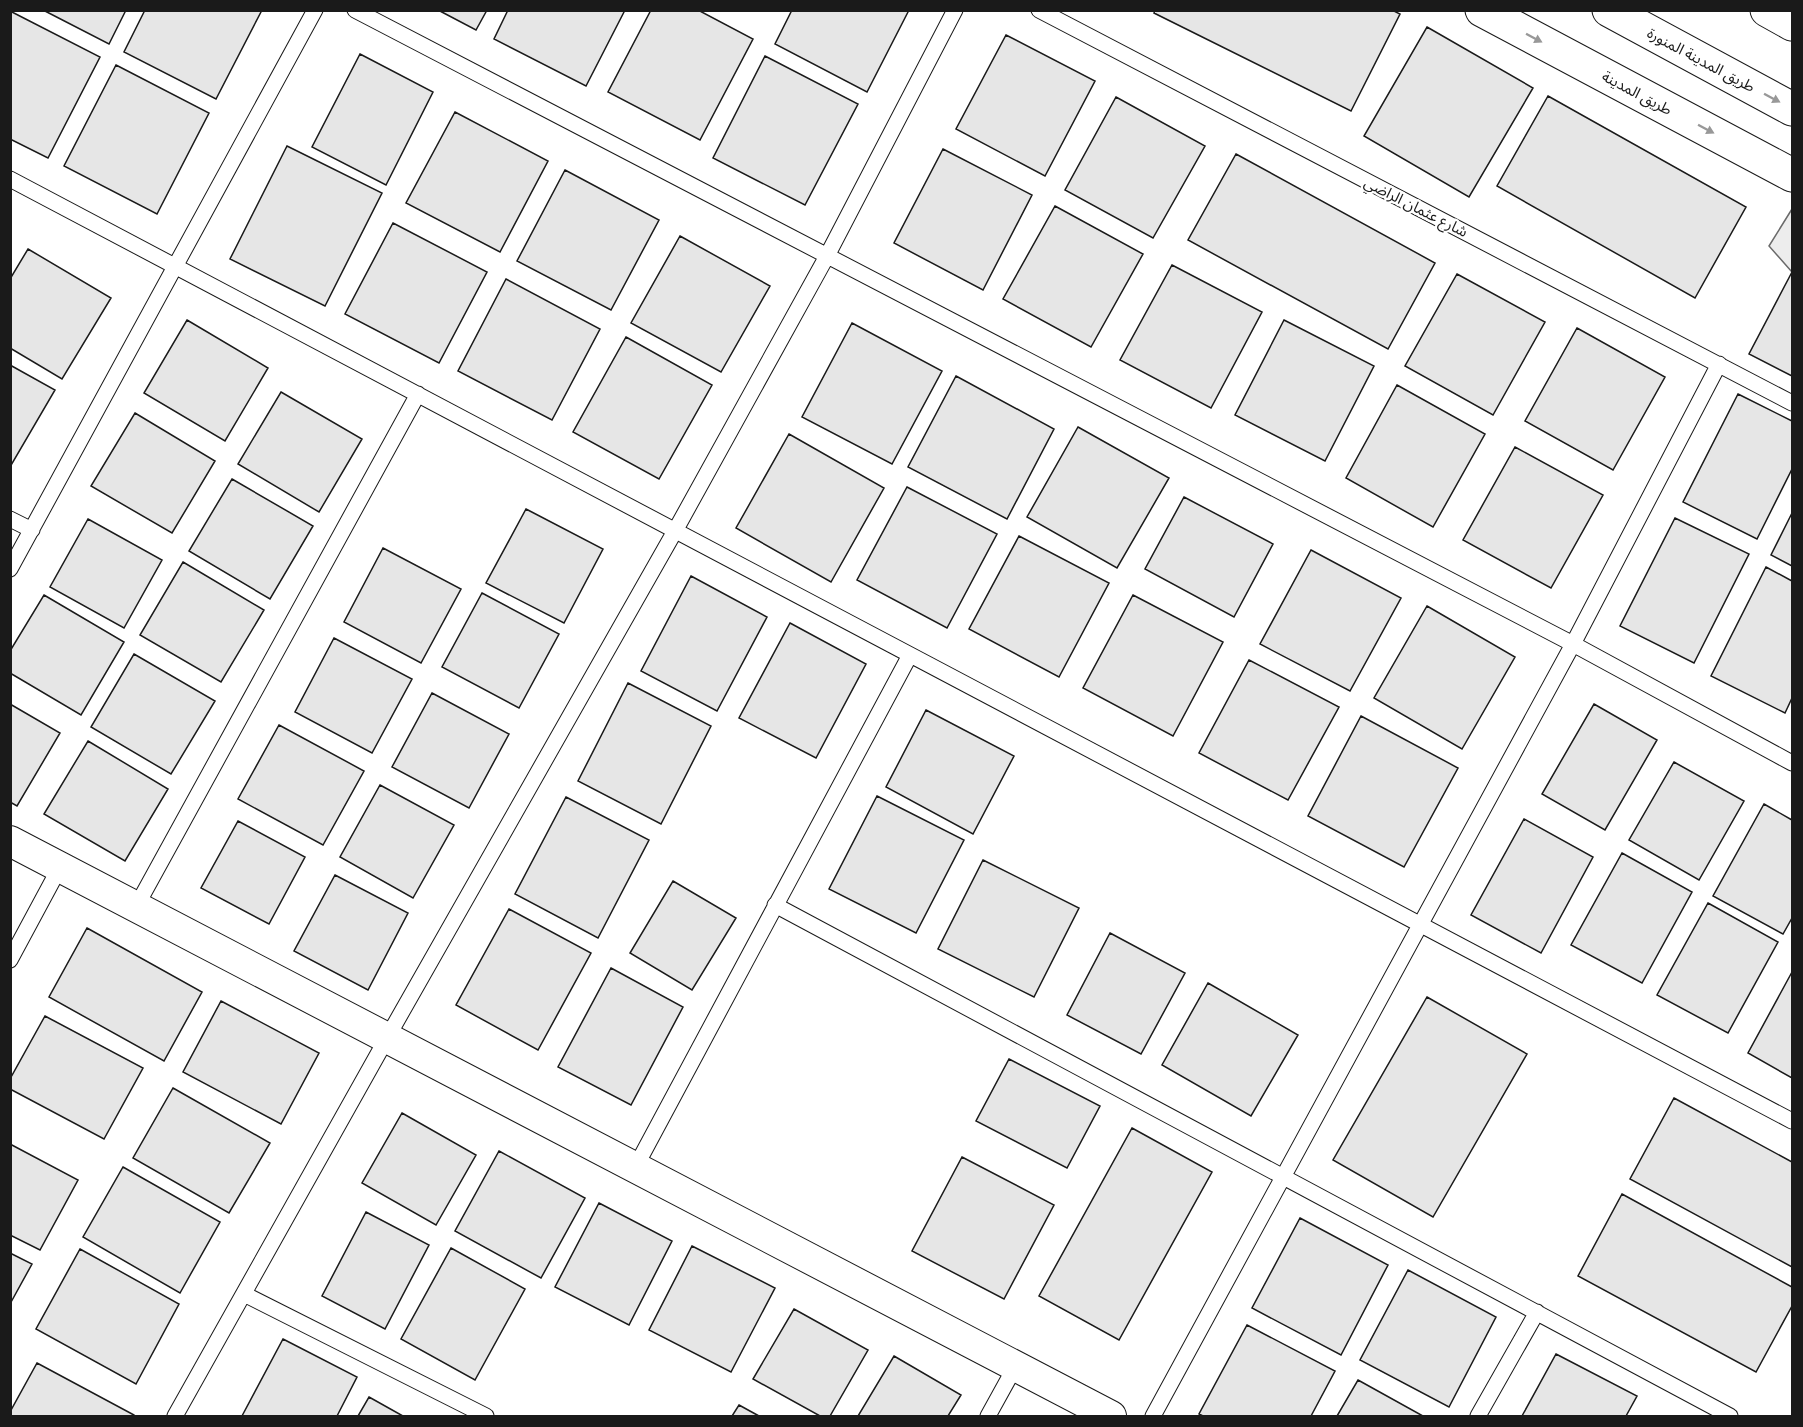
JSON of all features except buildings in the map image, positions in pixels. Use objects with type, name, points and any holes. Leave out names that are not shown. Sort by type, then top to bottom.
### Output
[{"type":"main road","name":"طريق المدينة","points":[[1482,10],[1792,175]]},
{"type":"main road","points":[[1586,10],[1726,74]]},
{"type":"main road","name":"طريق المدينة المنورة","points":[[1610,10],[1792,109]]},
{"type":"street","points":[[10,841],[1111,1416]]},
{"type":"lane","points":[[10,569],[315,10]]},
{"type":"lane","points":[[355,10],[1573,644],[1792,763]]},
{"type":"lane","points":[[175,1416],[675,531],[827,256],[955,10]]},
{"type":"lane","name":"شارع عثمان الراضي","points":[[1039,10],[1792,403]]},
{"type":"lane","points":[[10,179],[1792,1121]]},
{"type":"lane","points":[[1153,1416],[1573,644],[1719,364]]},
{"type":"lane","points":[[136,907],[418,394]]},
{"type":"lane","points":[[10,519],[32,530]]},
{"type":"lane","points":[[635,1167],[910,655]]},
{"type":"lane","points":[[10,960],[60,867]]},
{"type":"lane","points":[[775,905],[1730,1416]]},
{"type":"lane","points":[[244,1294],[486,1416]]},
{"type":"lane","points":[[1478,1416],[1537,1312]]},
{"type":"lane","points":[[988,1416],[1015,1366]]},
{"type":"shaded area","points":[[1792,209],[1792,272],[1769,246]]}]
